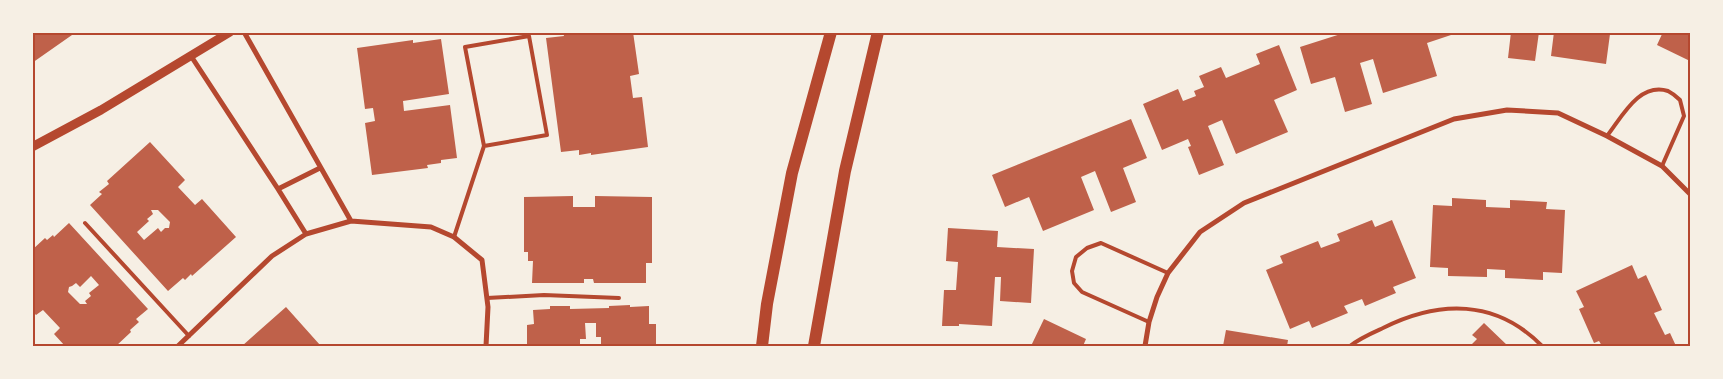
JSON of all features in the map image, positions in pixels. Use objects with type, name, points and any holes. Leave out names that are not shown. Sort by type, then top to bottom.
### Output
[{"type":"main road","points":[[762,346],[767,304],[792,173],[832,32]]},
{"type":"main road","points":[[814,346],[845,171],[878,32]]},
{"type":"street","points":[[32,148],[101,110],[230,32]]},
{"type":"street","points":[[244,32],[351,220]]},
{"type":"street","points":[[191,56],[306,234]]},
{"type":"street","points":[[1145,346],[1149,322],[1157,297],[1168,273],[1200,232],[1244,203],[1454,119],[1507,110],[1558,113],[1607,136],[1662,166],[1690,194]]},
{"type":"street","points":[[278,189],[320,168]]},
{"type":"street","points":[[179,346],[272,256],[306,234],[351,220],[432,227],[454,237],[482,260],[488,307],[486,346]]},
{"type":"lane","points":[[454,237],[484,146],[465,47],[529,36],[547,135],[484,146]]},
{"type":"lane","points":[[1607,136],[1636,98],[1650,90],[1669,91],[1680,100],[1684,116],[1662,166]]},
{"type":"lane","points":[[85,223],[189,336]]},
{"type":"lane","points":[[1149,322],[1082,292],[1074,283],[1072,271],[1076,257],[1087,248],[1102,243],[1168,273]]},
{"type":"lane","points":[[487,298],[544,295],[619,298]]},
{"type":"lane","points":[[1350,346],[1359,339],[1403,318],[1442,309],[1467,308],[1489,313],[1515,324],[1530,334],[1542,346]]},
{"type":"building","points":[[32,32],[70,32],[72,35],[32,63]]},
{"type":"building","points":[[563,32],[633,32],[639,74],[630,76],[633,98],[642,97],[648,147],[591,155],[591,153],[579,155],[579,150],[561,152],[546,38],[564,36]]},
{"type":"building","points":[[1347,32],[1451,32],[1451,35],[1427,43],[1437,76],[1383,93],[1373,59],[1360,63],[1372,104],[1345,112],[1335,77],[1311,84],[1300,47]]},
{"type":"building","points":[[1511,32],[1539,32],[1535,61],[1508,58]]},
{"type":"building","points":[[1554,32],[1605,32],[1610,34],[1606,64],[1551,56]]},
{"type":"building","points":[[1663,32],[1690,32],[1690,61],[1657,45]]},
{"type":"building","points":[[441,39],[449,94],[403,101],[404,111],[450,105],[457,158],[441,160],[441,163],[427,165],[428,168],[372,175],[365,123],[375,121],[373,108],[365,109],[357,48],[413,40],[413,43]]},
{"type":"building","points":[[1279,45],[1297,90],[1274,100],[1288,132],[1236,154],[1222,120],[1208,126],[1224,165],[1199,175],[1188,147],[1191,146],[1188,139],[1162,150],[1143,104],[1178,89],[1183,101],[1196,96],[1194,91],[1204,87],[1199,76],[1221,67],[1226,78],[1260,64],[1256,54]]},
{"type":"building","points":[[1131,119],[1147,158],[1123,168],[1136,202],[1111,212],[1095,171],[1081,177],[1094,210],[1043,231],[1029,197],[1005,207],[992,175]]},
{"type":"building","points":[[150,142],[185,180],[178,187],[195,205],[202,199],[236,237],[192,276],[191,274],[185,280],[183,278],[168,291],[90,205],[102,194],[99,192],[109,184],[107,181]],"holes":[[[151,210],[158,210],[170,222],[169,228],[165,228],[161,232],[158,228],[144,240],[137,232],[149,221],[147,219],[153,214]]]},
{"type":"building","points":[[573,196],[573,207],[595,207],[595,196],[652,197],[652,263],[646,263],[646,283],[594,283],[593,279],[584,279],[584,283],[532,283],[533,261],[528,261],[528,252],[524,252],[524,197]]},
{"type":"building","points":[[1452,198],[1486,200],[1486,207],[1510,208],[1510,200],[1547,202],[1546,209],[1565,210],[1562,273],[1543,272],[1543,280],[1505,278],[1505,270],[1487,269],[1487,277],[1448,276],[1448,268],[1430,267],[1433,205],[1452,206]]},
{"type":"building","points":[[1372,220],[1375,227],[1392,220],[1416,278],[1393,287],[1396,293],[1365,306],[1362,299],[1344,306],[1348,313],[1312,328],[1309,321],[1290,329],[1266,270],[1283,263],[1280,256],[1318,241],[1321,248],[1340,241],[1337,234]]},
{"type":"building","points":[[69,223],[148,309],[136,319],[139,322],[116,346],[65,346],[54,334],[60,328],[43,310],[36,315],[32,311],[32,250],[45,238],[47,240],[53,235],[54,237]],"holes":[[[91,276],[99,285],[89,293],[91,296],[85,301],[87,304],[80,304],[68,292],[69,287],[76,283],[80,287]]]},
{"type":"building","points":[[948,228],[998,231],[997,247],[1034,249],[1031,303],[1000,301],[1001,277],[995,277],[992,326],[959,324],[959,326],[942,326],[944,290],[956,290],[958,262],[946,261]]},
{"type":"building","points":[[1632,265],[1638,279],[1646,275],[1662,310],[1654,313],[1665,335],[1670,333],[1676,346],[1602,346],[1599,341],[1594,343],[1579,309],[1584,307],[1576,291]]},
{"type":"building","points":[[630,305],[630,307],[649,306],[649,324],[656,324],[656,346],[601,346],[601,337],[596,337],[596,323],[585,323],[586,339],[580,339],[580,346],[527,346],[527,325],[534,324],[533,310],[550,309],[550,306],[570,306],[570,309],[609,308],[609,306]]},
{"type":"building","points":[[286,307],[320,345],[242,346]]},
{"type":"building","points":[[1044,319],[1086,339],[1083,346],[1031,346]]},
{"type":"building","points":[[1484,323],[1508,346],[1470,346],[1477,339],[1472,335]]},
{"type":"building","points":[[1226,330],[1288,340],[1287,346],[1223,346]]}]
